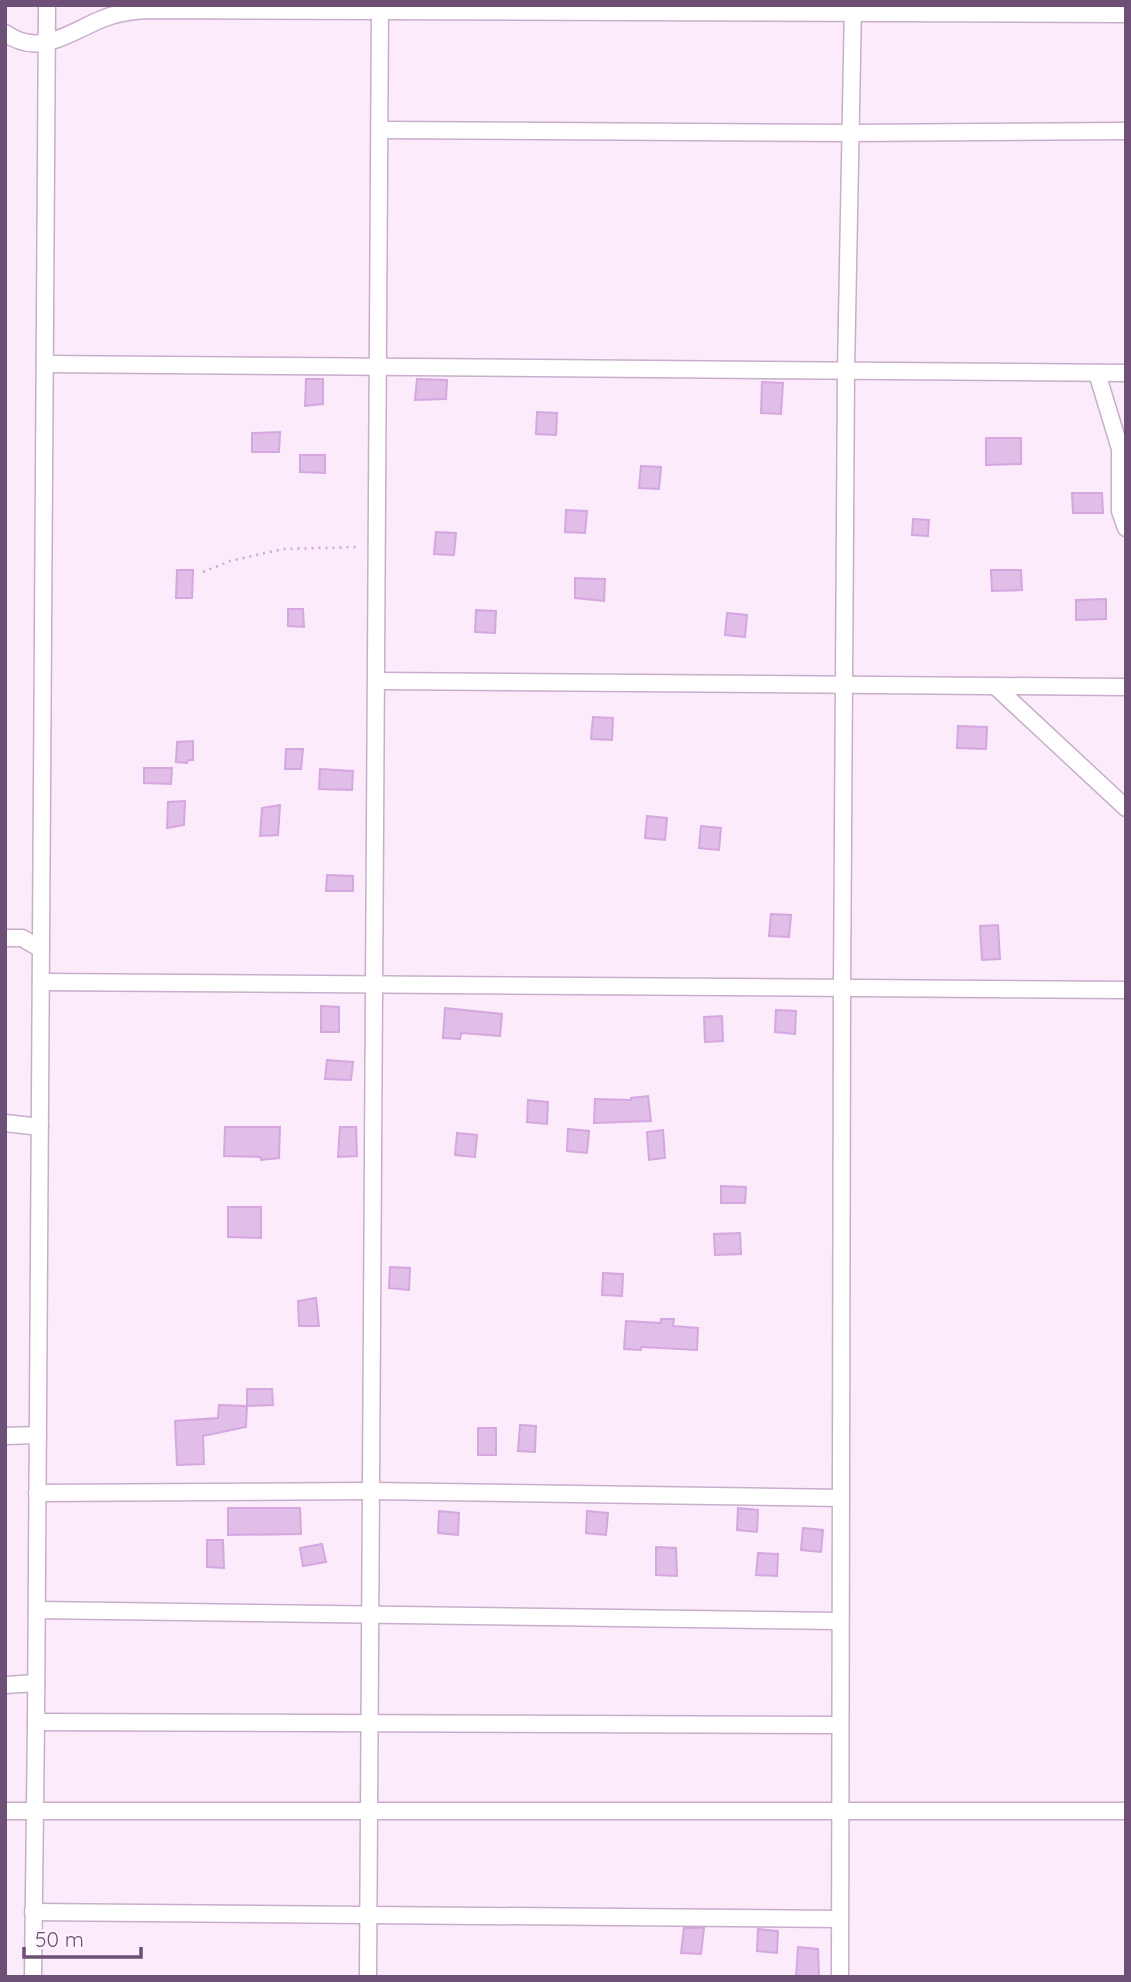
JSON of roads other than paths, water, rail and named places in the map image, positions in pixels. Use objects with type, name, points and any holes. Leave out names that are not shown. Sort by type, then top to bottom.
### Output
[{"type":"street","points":[[33,1977],[47,5]]},
{"type":"street","points":[[368,1977],[380,8]]},
{"type":"street","points":[[5,33],[33,45],[46,43],[66,37],[116,10],[145,9],[853,9],[1126,14]]},
{"type":"street","points":[[840,1977],[846,370],[853,9]]},
{"type":"street","points":[[381,130],[851,133],[1126,131]]},
{"type":"street","points":[[45,364],[1126,373]]},
{"type":"street","points":[[1097,373],[1120,449],[1120,511],[1126,528]]},
{"type":"street","points":[[377,681],[1126,687]]},
{"type":"street","points":[[995,686],[1126,808]]},
{"type":"street","points":[[5,938],[22,938],[41,949]]},
{"type":"street","points":[[41,982],[1126,990]]},
{"type":"street","points":[[5,1123],[40,1127]]},
{"type":"street","points":[[5,1436],[38,1435]]},
{"type":"street","points":[[37,1493],[371,1491],[841,1498]]},
{"type":"street","points":[[37,1610],[840,1621]]},
{"type":"street","points":[[5,1685],[36,1683]]},
{"type":"street","points":[[36,1721],[840,1725]]},
{"type":"street","points":[[5,1811],[1126,1811]]},
{"type":"street","points":[[33,1912],[840,1919]]}]
